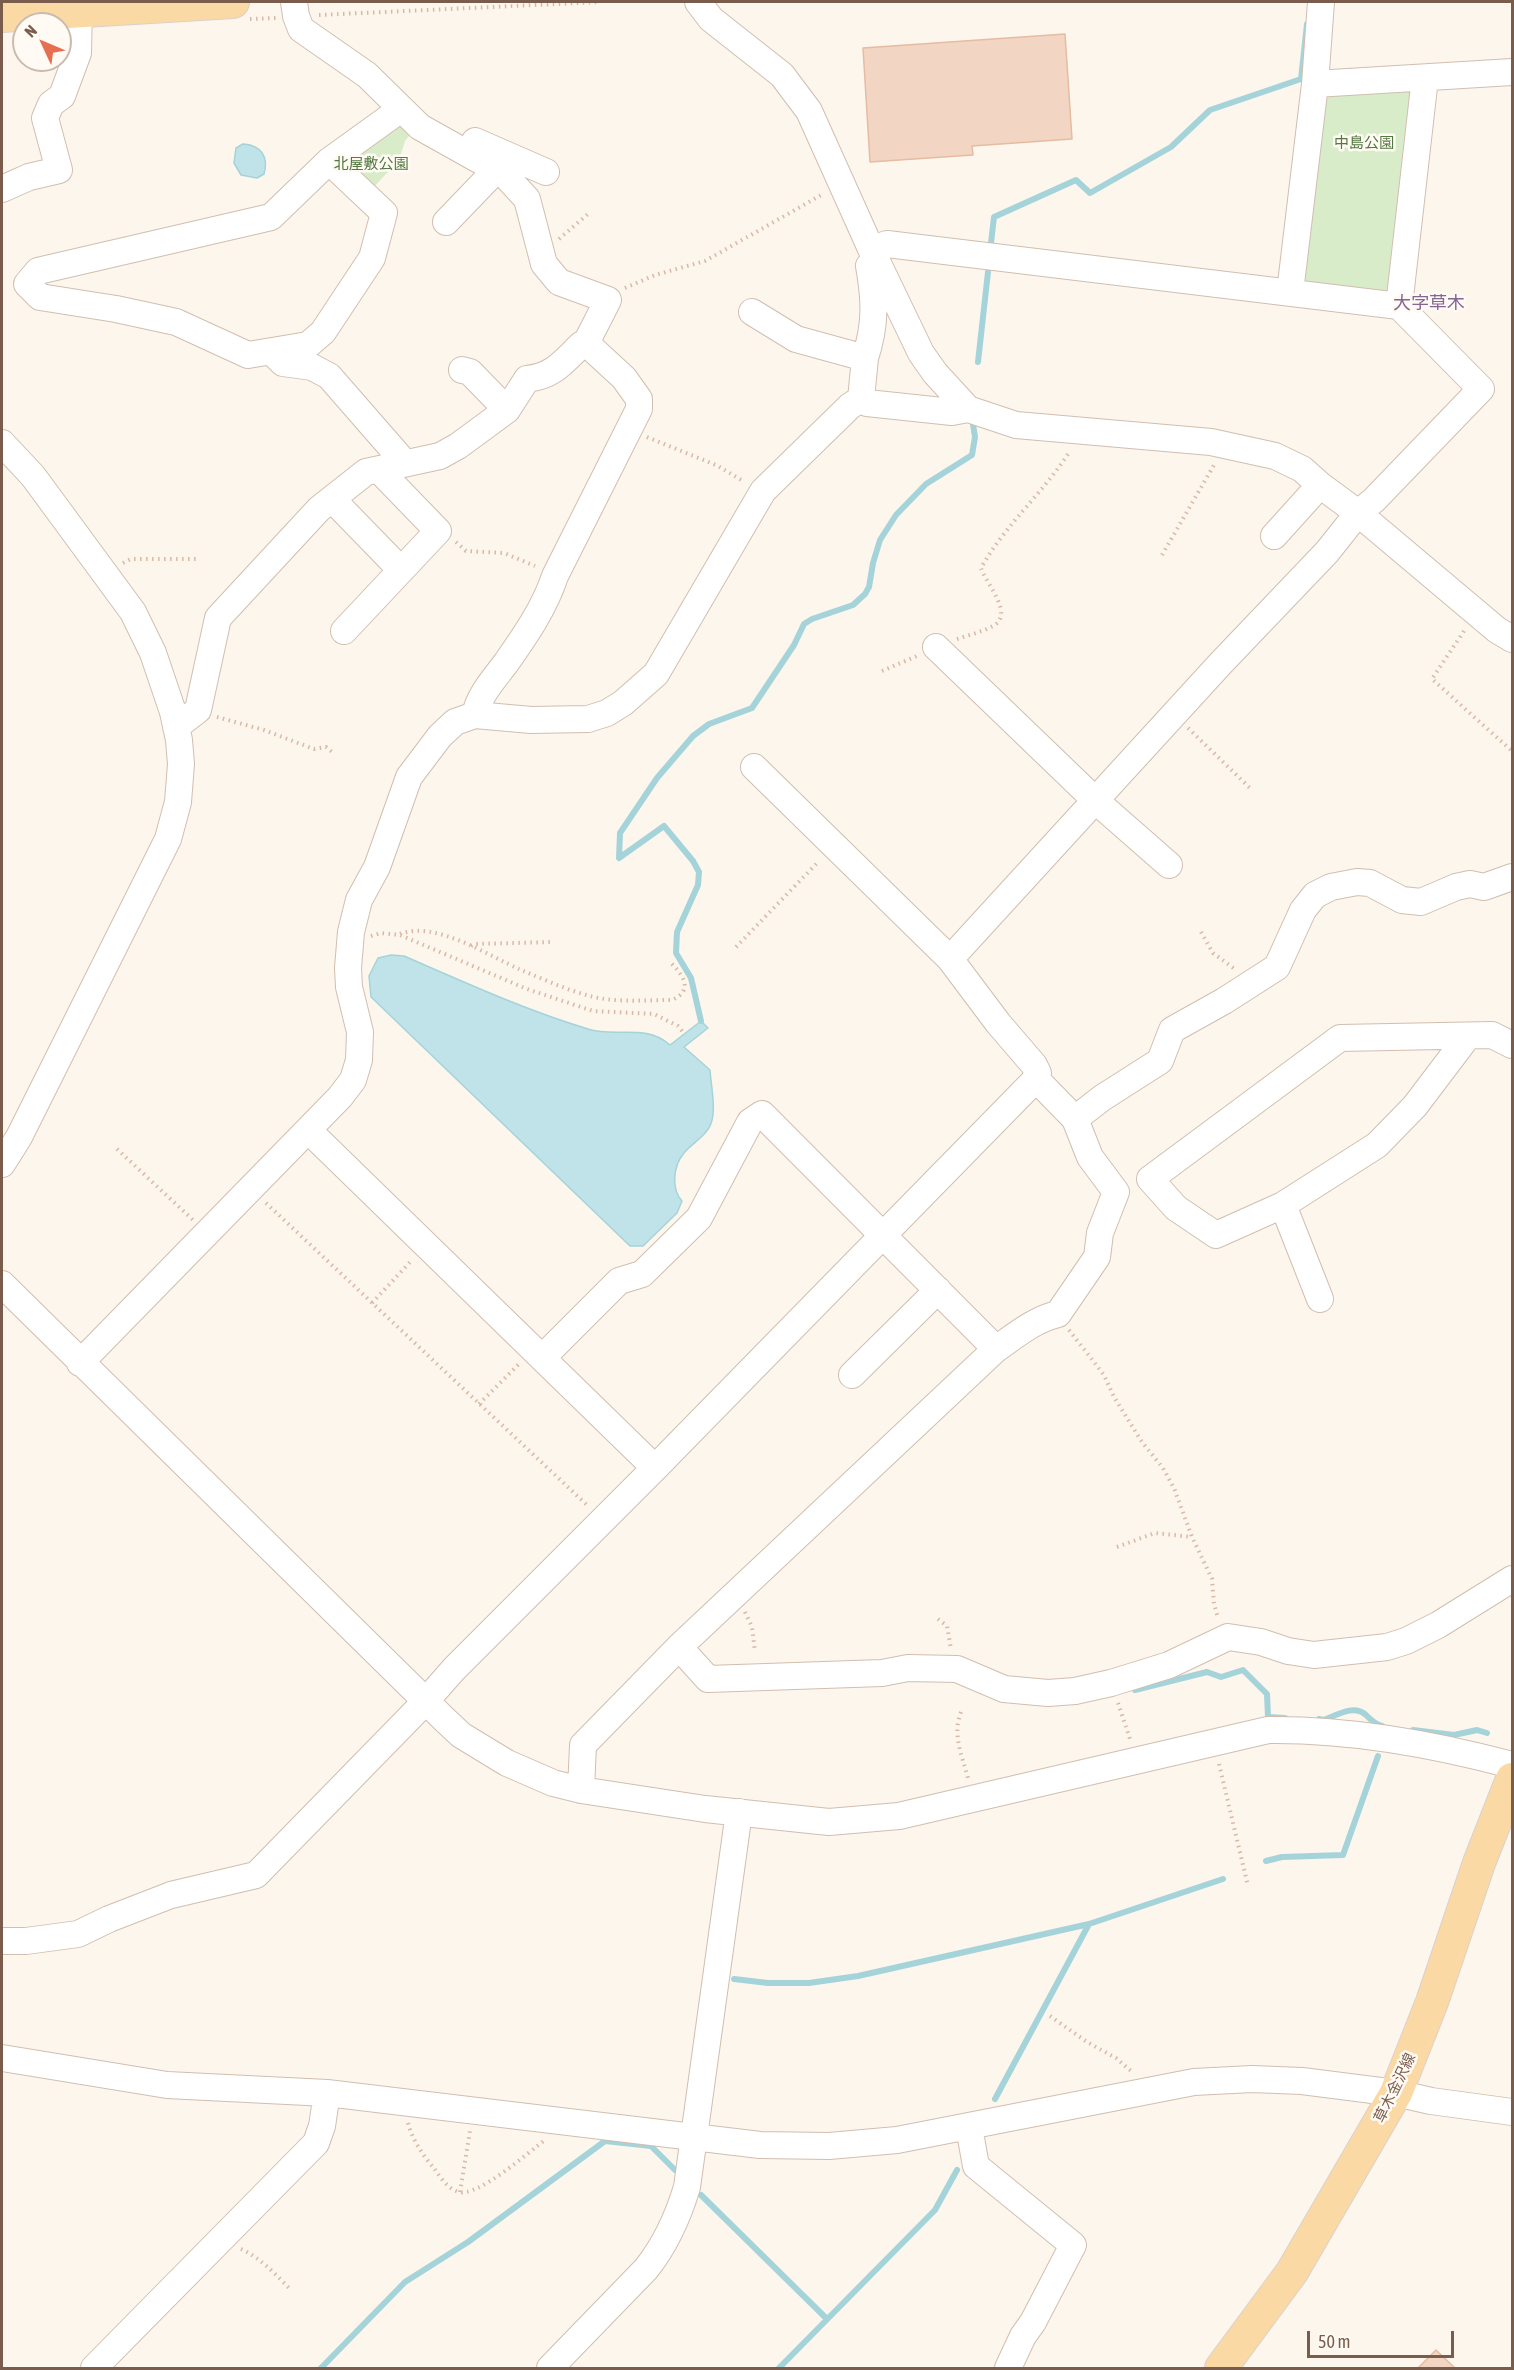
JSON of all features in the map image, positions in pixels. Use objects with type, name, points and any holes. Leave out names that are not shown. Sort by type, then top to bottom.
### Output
[{"type":"main road","points":[[2,16],[79,10],[236,11]]},
{"type":"main road","name":"草木金沢線","points":[[1221,2368],[1292,2272],[1396,2093],[1432,2002],[1479,1863],[1512,1779]]},
{"type":"street","points":[[698,2],[711,19],[782,75],[809,111],[873,254],[921,353],[935,373],[968,409]]},
{"type":"street","points":[[1290,292],[1315,84],[1321,2]]},
{"type":"street","points":[[186,720],[198,710],[218,618],[319,509],[366,472],[440,456],[481,430],[507,410],[526,379],[544,377],[586,343],[608,300],[559,282],[544,264],[527,199],[504,174],[420,127],[367,75],[301,29],[295,9]]},
{"type":"street","points":[[2,189],[29,177],[59,170],[45,118],[51,104],[62,96],[78,53],[79,10]]},
{"type":"street","points":[[1315,84],[1512,72]]},
{"type":"street","points":[[1399,306],[1425,78]]},
{"type":"street","points":[[329,161],[384,213],[372,258],[323,332],[308,345],[248,355],[176,322],[117,309],[40,297],[27,284],[38,271],[271,217],[329,161],[401,109]]},
{"type":"street","points":[[440,137],[443,134],[468,138],[546,172]]},
{"type":"street","points":[[446,222],[496,170]]},
{"type":"street","points":[[861,399],[866,358],[874,322],[869,266],[873,254],[887,244],[1399,306],[1481,389],[1374,500],[1358,513],[1327,552],[950,959]]},
{"type":"street","points":[[753,312],[796,339],[866,358]]},
{"type":"street","points":[[475,715],[478,702],[518,645],[549,594],[555,576],[639,409],[639,399],[624,378],[586,343]]},
{"type":"street","points":[[272,351],[283,363],[312,367],[329,376],[404,462]]},
{"type":"street","points":[[462,370],[470,372],[507,410]]},
{"type":"street","points":[[861,399],[867,403],[952,412],[968,409],[1017,424],[1223,445],[1275,456],[1302,469],[1497,630],[1512,639]]},
{"type":"street","points":[[80,1363],[340,1097],[353,1080],[358,1060],[360,1032],[349,987],[348,968],[350,942],[359,900],[377,867],[410,777],[440,736],[455,722],[475,715],[531,720],[588,719],[607,713],[623,704],[656,674],[760,494],[850,406],[861,399]]},
{"type":"street","points":[[2,443],[33,476],[133,612],[186,720],[178,802],[168,839],[19,1137],[2,1164]]},
{"type":"street","points":[[344,631],[438,531],[379,470]]},
{"type":"street","points":[[1274,536],[1320,485]]},
{"type":"street","points":[[332,499],[401,570]]},
{"type":"street","points":[[936,647],[1096,801],[1168,865]]},
{"type":"street","points":[[2,1941],[26,1941],[78,1934],[109,1919],[171,1895],[256,1875],[454,1669],[655,1468],[1036,1079],[1038,1073],[1034,1065],[998,1023],[950,959],[754,767]]},
{"type":"street","points":[[1076,1119],[1102,1098],[1160,1061],[1172,1030],[1277,968],[1303,910],[1315,895],[1331,887],[1357,882],[1370,883],[1402,900],[1421,902],[1470,884],[1484,886],[1512,877]]},
{"type":"street","points":[[1468,1036],[1415,1106],[1377,1146],[1283,1205],[1216,1235],[1176,1208],[1150,1179],[1340,1038],[1492,1035],[1512,1045]]},
{"type":"street","points":[[580,1790],[583,1745],[679,1647],[996,1349],[1024,1329],[1058,1314],[1097,1257],[1100,1233],[1116,1192],[1090,1157],[1076,1119],[1036,1079]]},
{"type":"street","points":[[537,1354],[619,1281],[642,1274],[699,1218],[750,1122],[762,1114],[996,1349]]},
{"type":"street","points":[[308,1130],[655,1468]]},
{"type":"street","points":[[1283,1205],[1320,1299]]},
{"type":"street","points":[[2,1284],[461,1735],[507,1763],[554,1783],[580,1790],[829,1822],[898,1816],[1268,1730],[1330,1732],[1451,1749],[1512,1765]]},
{"type":"street","points":[[852,1375],[938,1290]]},
{"type":"street","points":[[679,1647],[708,1679],[882,1673],[908,1668],[951,1669],[1004,1689],[1048,1693],[1075,1691],[1111,1683],[1169,1665],[1227,1637],[1261,1642],[1288,1651],[1314,1655],[1387,1647],[1406,1641],[1438,1625],[1512,1579]]},
{"type":"street","points":[[550,2368],[635,2282],[659,2253],[680,2211],[687,2187],[739,1812]]},
{"type":"street","points":[[2,2058],[167,2085],[327,2094],[760,2145],[829,2146],[897,2140],[1194,2082],[1252,2079],[1302,2081],[1396,2093],[1431,2101],[1512,2112]]},
{"type":"street","points":[[94,2368],[316,2143],[322,2126],[327,2094]]},
{"type":"street","points":[[969,2127],[976,2166],[1073,2245],[1008,2368]]},
{"type":"path","points":[[236,11],[600,2]]},
{"type":"path","points":[[608,300],[635,283],[705,261],[842,183]]},
{"type":"path","points":[[540,248],[559,239],[588,214]]},
{"type":"path","points":[[628,429],[718,466],[748,483],[760,494]]},
{"type":"path","points":[[882,671],[936,647],[995,625],[1001,619],[1003,610],[981,568],[987,557],[1054,475],[1082,431]]},
{"type":"path","points":[[1162,555],[1221,453],[1223,445]]},
{"type":"path","points":[[438,531],[466,550],[504,553],[555,576]]},
{"type":"path","points":[[105,573],[131,559],[200,559]]},
{"type":"path","points":[[1476,612],[1432,679],[1512,751]]},
{"type":"path","points":[[1175,714],[1202,744],[1252,790]]},
{"type":"path","points":[[186,720],[264,730],[314,749],[326,747],[332,752]]},
{"type":"path","points":[[736,947],[834,845]]},
{"type":"path","points":[[400,935],[418,930],[436,933],[471,946],[521,970],[589,996],[603,999],[672,1000],[679,997],[684,991],[685,981],[682,974],[670,962]]},
{"type":"path","points":[[1201,932],[1213,953],[1224,959],[1250,985]]},
{"type":"path","points":[[350,942],[381,933],[400,935],[527,989],[593,1011],[654,1014],[678,1026],[683,1032]]},
{"type":"path","points":[[471,946],[474,944],[553,942]]},
{"type":"path","points":[[117,1149],[206,1233]]},
{"type":"path","points":[[250,1188],[603,1520]]},
{"type":"path","points":[[372,1303],[426,1245]]},
{"type":"path","points":[[1055,1315],[1079,1341],[1086,1354],[1104,1375],[1114,1397],[1142,1442],[1163,1468],[1174,1488],[1192,1537],[1212,1579],[1218,1620],[1227,1637]]},
{"type":"path","points":[[479,1404],[537,1354]]},
{"type":"path","points":[[1117,1547],[1155,1533],[1192,1537]]},
{"type":"path","points":[[731,1598],[748,1616],[755,1652]]},
{"type":"path","points":[[938,1619],[947,1626],[950,1635],[951,1669]]},
{"type":"path","points":[[1111,1683],[1137,1760]]},
{"type":"path","points":[[961,1712],[956,1724],[956,1734],[974,1798]]},
{"type":"path","points":[[1214,1741],[1248,1886]]},
{"type":"path","points":[[1050,2016],[1087,2042],[1116,2058],[1138,2078],[1141,2092]]},
{"type":"path","points":[[414,2104],[408,2122],[411,2135],[447,2185],[460,2192],[470,2192],[501,2173],[549,2138],[560,2120]]},
{"type":"path","points":[[460,2192],[474,2111]]},
{"type":"path","points":[[221,2240],[250,2253],[291,2290]]},
{"type":"green space","name":"中島公園","points":[[1418,89],[1395,297],[1309,288],[1302,277],[1321,101],[1328,95]]},
{"type":"green space","name":"北屋敷公園","points":[[401,122],[413,131],[405,141],[399,160],[373,188],[351,169],[352,157]]},
{"type":"water","points":[[243,144],[259,149],[264,157],[264,174],[257,178],[241,175],[234,163],[236,148]]},
{"type":"water","points":[[391,955],[404,956],[472,986],[588,1029],[651,1034],[670,1045],[701,1021],[708,1028],[684,1047],[710,1070],[713,1114],[708,1130],[680,1158],[675,1184],[682,1201],[677,1213],[643,1246],[630,1246],[371,997],[369,976],[378,958]]},
{"type":"building","points":[[1065,34],[1072,139],[972,146],[973,155],[870,162],[863,48]]},
{"type":"building","points":[[1436,2350],[1455,2368],[1418,2368]]},
{"type":"waterway","points":[[991,243],[994,217],[1076,180],[1090,193],[1171,147],[1210,110],[1301,79],[1307,24]]},
{"type":"waterway","points":[[978,362],[988,272]]},
{"type":"waterway","points":[[701,1021],[691,978],[676,953],[677,932],[698,885],[699,872],[693,861],[664,826],[619,858],[620,833],[657,778],[693,736],[709,724],[752,708],[794,645],[804,624],[853,605],[865,594],[869,587],[880,540],[896,515],[926,484],[972,455],[975,437],[973,424]]},
{"type":"waterway","points":[[1135,1690],[1207,1672],[1221,1677],[1243,1670],[1267,1694],[1268,1717],[1285,1718]]},
{"type":"waterway","points":[[1319,1719],[1324,1720],[1356,1710],[1382,1726]]},
{"type":"waterway","points":[[1413,1730],[1454,1735],[1477,1730],[1487,1733]]},
{"type":"waterway","points":[[1266,1861],[1282,1857],[1343,1855],[1378,1756]]},
{"type":"waterway","points":[[734,1979],[768,1983],[809,1983],[858,1976],[1089,1924],[1223,1879]]},
{"type":"waterway","points":[[995,2099],[1089,1924]]},
{"type":"waterway","points":[[321,2368],[405,2282],[468,2242],[605,2141],[651,2146],[675,2170]]},
{"type":"waterway","points":[[779,2368],[935,2210],[957,2170]]},
{"type":"waterway","points":[[701,2195],[827,2319]]},
{"type":"district","name":"大字草木","points":[[1429,303]]}]
